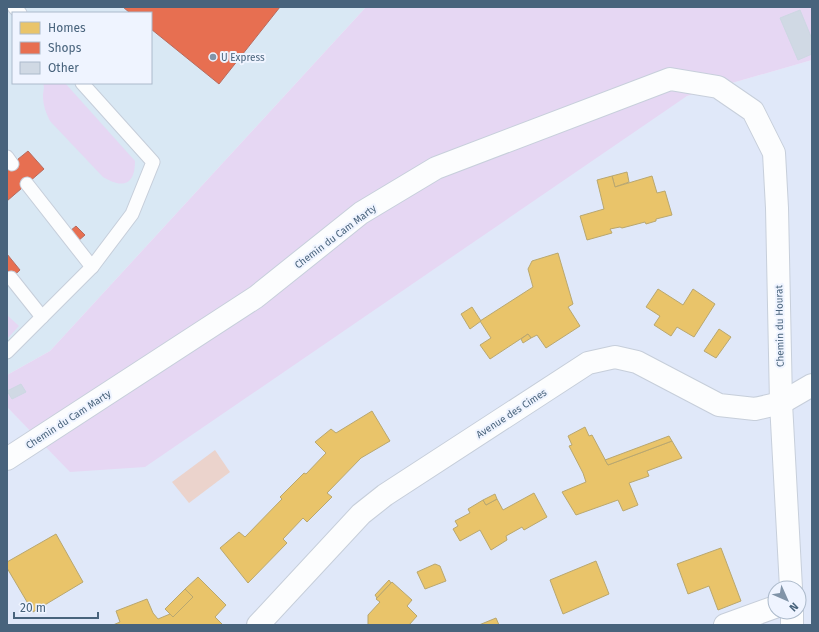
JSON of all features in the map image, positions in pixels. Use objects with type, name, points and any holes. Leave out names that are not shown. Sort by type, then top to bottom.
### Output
[{"type":"street","name":"Chemin du Cam Marty","points":[[7,459],[256,297],[361,213],[436,168],[670,79],[718,87]]},
{"type":"street","name":"Chemin du Hourat","points":[[718,87],[753,112],[774,153],[777,208],[781,403],[791,580]]},
{"type":"street","name":"Avenue des Cimes","points":[[258,625],[361,514],[385,495],[588,363],[615,357],[637,362],[719,405],[755,409],[781,403],[812,385]]},
{"type":"street","points":[[725,625],[767,610]]},
{"type":"lane","points":[[7,352],[92,267],[132,214],[153,162],[83,84]]},
{"type":"lane","points":[[27,184],[92,267]]},
{"type":"lane","points":[[11,278],[42,317]]},
{"type":"shaded area","points":[[7,7],[366,7],[50,351],[7,375]]},
{"type":"shaded area","points":[[366,7],[812,7],[812,60],[687,96],[145,467],[70,472],[7,407],[7,375],[50,351]]},
{"type":"shaded area","points":[[812,60],[812,625],[7,625],[7,407],[70,471],[687,96]]},
{"type":"shaded area","points":[[43,84],[66,84],[135,161],[133,175],[130,180],[122,184],[110,181],[103,177],[50,121],[44,103]]},
{"type":"shaded area","points":[[7,315],[19,326],[7,339]]},
{"type":"shaded area","points":[[215,450],[230,472],[189,503],[172,482]]},
{"type":"building: Homes","points":[[627,172],[629,182],[615,187],[612,176]]},
{"type":"building: Homes","points":[[612,176],[615,187],[652,176],[657,193],[665,191],[672,215],[656,219],[656,221],[646,224],[645,222],[622,228],[610,229],[612,233],[587,240],[580,216],[604,209],[597,180]]},
{"type":"building: Homes","points":[[558,253],[573,304],[568,307],[580,326],[546,348],[537,335],[531,338],[528,334],[490,359],[480,345],[491,338],[480,321],[533,287],[528,269],[532,261]]},
{"type":"building: Homes","points":[[658,289],[683,305],[693,289],[715,304],[694,337],[677,327],[671,336],[654,325],[660,316],[646,307]]},
{"type":"building: Homes","points":[[472,307],[481,321],[470,329],[461,314]]},
{"type":"building: Homes","points":[[719,329],[731,337],[716,358],[704,351]]},
{"type":"building: Homes","points":[[528,334],[531,338],[523,343],[521,339]]},
{"type":"building: Homes","points":[[372,411],[390,441],[361,458],[327,493],[332,497],[307,522],[303,518],[283,539],[287,543],[248,583],[220,548],[239,532],[245,537],[282,499],[280,497],[304,473],[306,474],[326,453],[315,442],[331,429],[336,433]]},
{"type":"building: Homes","points":[[585,427],[589,436],[592,435],[608,465],[672,441],[682,458],[647,471],[649,476],[629,483],[638,505],[623,511],[618,500],[576,515],[562,492],[586,482],[569,446],[572,445],[568,436]]},
{"type":"building: Homes","points":[[669,436],[672,441],[608,465],[605,460]]},
{"type":"building: Homes","points":[[534,493],[547,517],[524,530],[522,527],[506,536],[507,540],[491,550],[480,530],[460,541],[453,529],[458,526],[455,521],[470,513],[468,509],[483,500],[486,505],[497,499],[503,510]]},
{"type":"building: Homes","points":[[495,494],[497,499],[486,505],[483,500]]},
{"type":"building: Homes","points":[[56,534],[83,582],[33,612],[7,568],[7,562]]},
{"type":"building: Homes","points":[[721,548],[741,601],[718,610],[709,586],[688,594],[677,564]]},
{"type":"building: Homes","points":[[596,561],[609,594],[563,614],[550,580]]},
{"type":"building: Homes","points":[[435,564],[440,566],[446,581],[425,589],[417,572]]},
{"type":"building: Homes","points":[[198,577],[226,605],[215,617],[223,625],[113,625],[120,622],[116,611],[147,599],[153,613],[158,619],[170,614],[173,617],[193,597],[185,589]]},
{"type":"building: Homes","points":[[389,580],[391,583],[377,598],[375,595]]},
{"type":"building: Homes","points":[[392,582],[412,600],[407,606],[417,616],[409,625],[368,625],[368,615],[380,602],[376,599]]},
{"type":"building: Homes","points":[[185,589],[193,597],[173,617],[165,609]]},
{"type":"building: Homes","points":[[496,618],[499,625],[479,625]]},
{"type":"building: Shops","name":"U Express","points":[[123,7],[280,7],[219,84],[152,30],[152,12],[129,12]]},
{"type":"building: Shops","points":[[28,151],[44,169],[7,201],[7,168]]},
{"type":"building: Shops","points":[[76,226],[85,235],[78,241],[70,231]]},
{"type":"building: Shops","points":[[7,254],[20,270],[7,282]]},
{"type":"building: Other","points":[[800,10],[812,39],[812,54],[798,60],[780,18]]},
{"type":"building: Other","points":[[21,384],[26,392],[12,399],[7,391]]},
{"type":"place","name":"U Express","points":[[213,57]]}]
